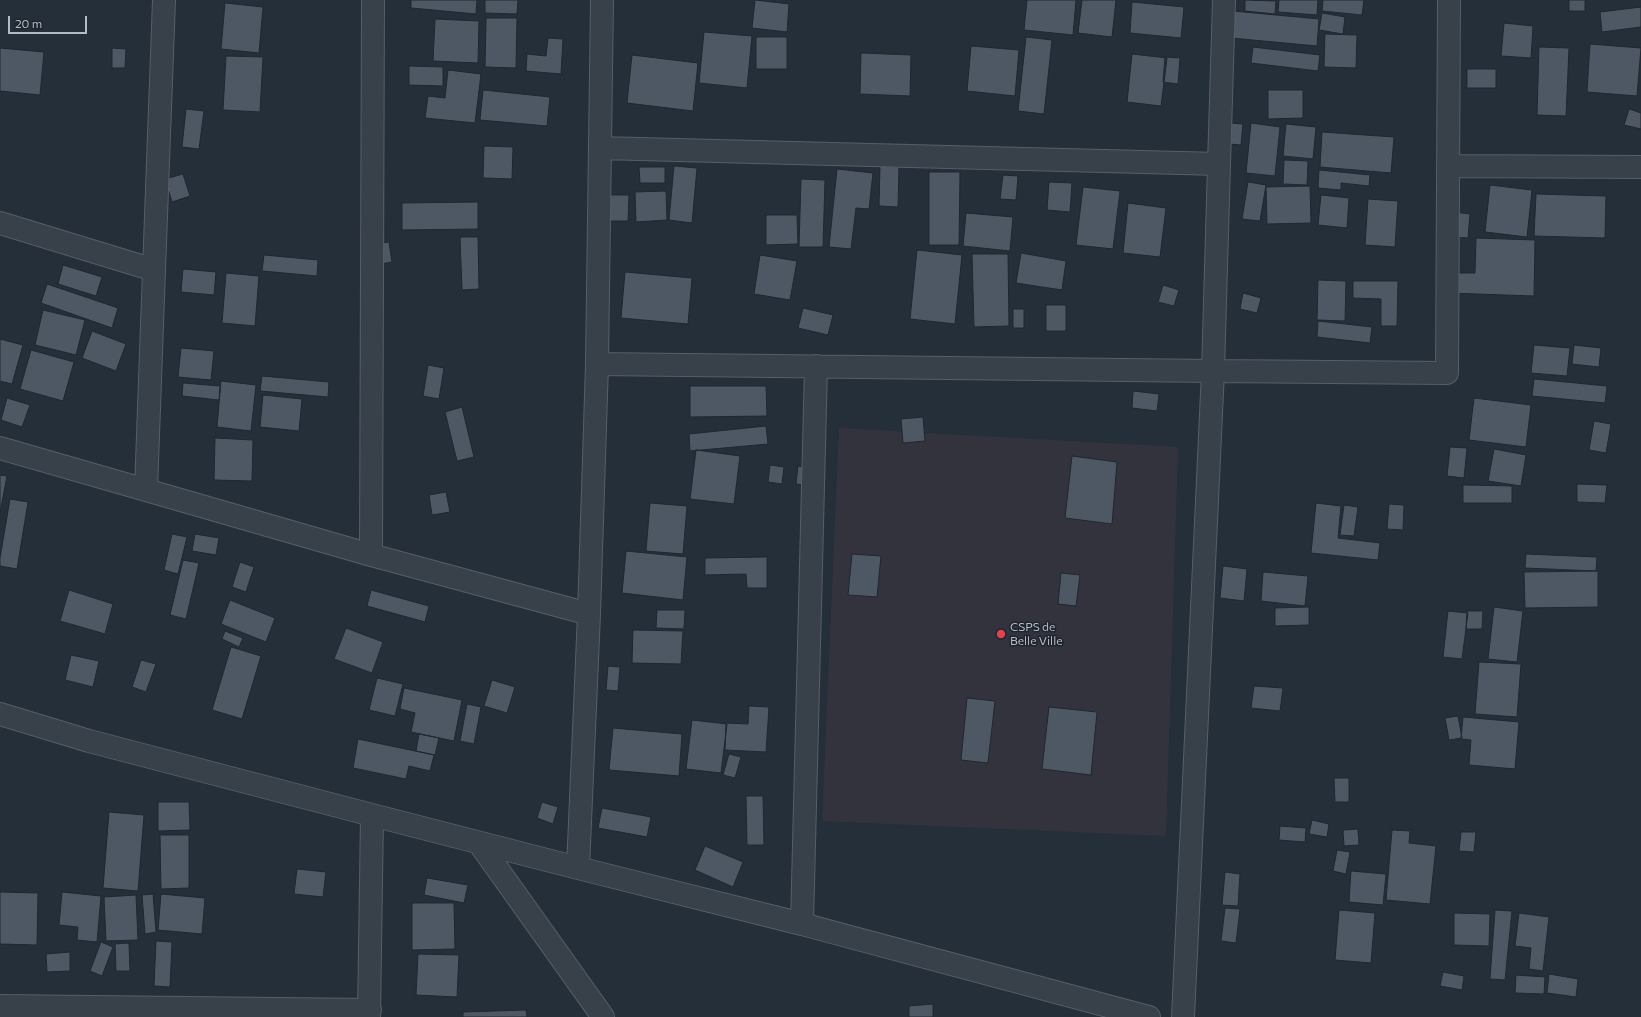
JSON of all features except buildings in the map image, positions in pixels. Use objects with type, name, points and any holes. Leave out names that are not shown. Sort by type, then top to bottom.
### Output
[{"type":"street","points":[[146,490],[164,0]]},
{"type":"street","points":[[371,555],[373,0]]},
{"type":"street","points":[[578,868],[590,614],[597,364],[602,0]]},
{"type":"street","points":[[1183,1017],[1213,371],[1224,0]]},
{"type":"street","points":[[597,364],[1447,373],[1449,0]]},
{"type":"street","points":[[600,148],[1219,164]]},
{"type":"street","points":[[1449,166],[1641,167]]},
{"type":"street","points":[[0,223],[154,270]]},
{"type":"street","points":[[802,924],[816,366]]},
{"type":"street","points":[[0,448],[371,555],[590,614]]},
{"type":"street","points":[[0,714],[89,740],[372,815],[802,924],[1149,1017]]},
{"type":"street","points":[[0,1006],[370,1014],[372,815]]},
{"type":"street","points":[[479,843],[603,1017]]},
{"type":"shaded area","name":"CSPS de Belle Ville","points":[[839,428],[1178,447],[1166,836],[822,821]]},
{"type":"place","name":"CSPS de Belle Ville","points":[[1001,634]]}]
